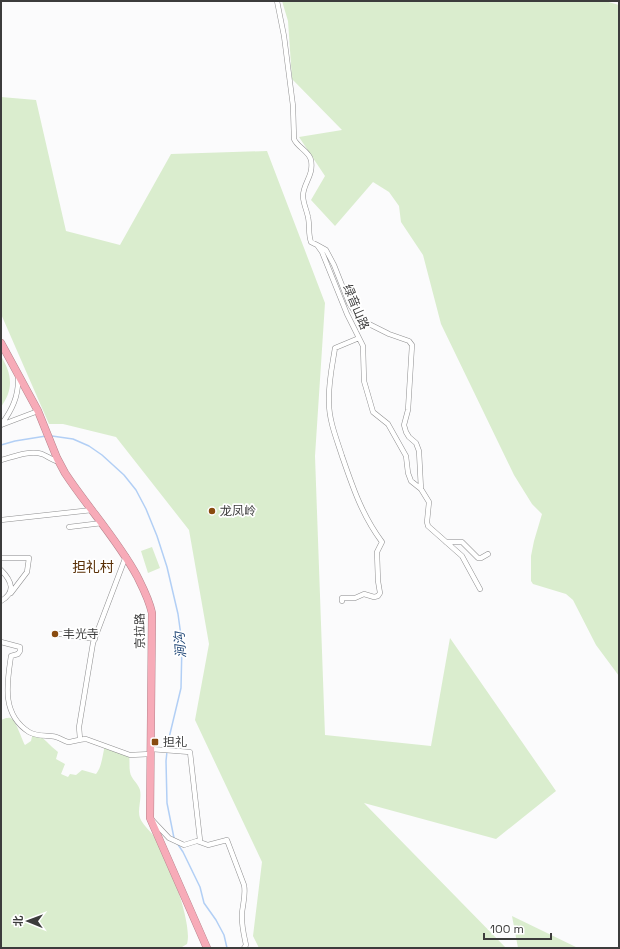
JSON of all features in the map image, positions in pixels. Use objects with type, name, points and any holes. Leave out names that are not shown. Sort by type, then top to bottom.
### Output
[{"type":"highway","name":"京拉路","points":[[1,343],[40,413],[59,462],[72,483],[126,556],[146,594],[152,613],[150,818],[207,948]]},
{"type":"street","name":"绿音山路","points":[[276,1],[284,36],[292,99],[294,139],[295,143],[311,157],[311,177],[303,196],[309,234],[311,242],[317,245],[322,252],[347,314],[359,338],[335,348],[329,383],[329,405],[334,434],[363,512],[382,542],[377,552],[378,582],[380,592],[378,596],[374,597],[364,594],[355,598],[342,598],[342,601]]},
{"type":"street","points":[[317,245],[326,250],[334,265],[349,303],[356,314],[370,324],[389,334],[409,341],[412,345],[408,410],[404,425],[406,432],[416,443],[419,451],[421,489]]},
{"type":"street","points":[[359,338],[363,346],[364,381],[373,412],[388,424],[406,456],[411,481],[421,489],[429,502],[428,526],[436,535],[462,556],[480,589]]},
{"type":"street","points":[[1,425],[11,411],[16,400],[18,386],[17,371]]},
{"type":"street","points":[[1,425],[40,413]]},
{"type":"street","points":[[1,460],[31,453],[42,454],[51,460],[59,462]]},
{"type":"street","points":[[1,520],[92,510]]},
{"type":"street","points":[[69,527],[102,523]]},
{"type":"street","points":[[446,542],[462,542],[475,557],[478,558],[488,554]]},
{"type":"street","points":[[80,738],[79,727],[95,639],[126,556]]},
{"type":"street","points":[[1,558],[29,558],[27,572],[8,597],[1,601]]},
{"type":"street","points":[[1,570],[7,576],[10,583],[11,593]]},
{"type":"street","points":[[60,634],[95,639]]},
{"type":"street","points":[[1,642],[20,647],[18,654],[11,656],[8,680],[8,699],[14,718],[30,732],[46,737],[56,737],[69,742],[80,738],[86,738],[130,754],[160,750],[190,752],[200,840],[197,841]]},
{"type":"street","points":[[150,818],[169,838],[184,845],[197,841],[208,844],[227,840],[245,891],[242,914],[246,945],[244,948]]},
{"type":"green space","points":[[282,1],[605,1],[619,5],[619,676],[596,645],[573,600],[566,594],[533,584],[531,581],[531,556],[542,514],[532,504],[514,475],[441,324],[423,255],[401,222],[399,206],[389,192],[373,182],[335,226],[311,200],[325,176],[299,137],[342,130],[292,79],[288,21]]},
{"type":"green space","points":[[1,97],[36,100],[66,231],[120,245],[171,154],[267,151],[325,303],[315,456],[325,735],[431,746],[450,638],[556,791],[496,839],[364,803],[506,948],[259,948],[253,936],[262,862],[195,720],[209,644],[189,530],[116,437],[63,424],[49,424],[1,314]]},
{"type":"green space","points":[[1,356],[9,375],[10,388],[1,407]]},
{"type":"green space","points":[[152,547],[160,568],[148,573],[141,551]]},
{"type":"green space","points":[[6,718],[14,720],[25,745],[31,741],[33,732],[58,752],[56,759],[65,764],[61,774],[68,777],[70,774],[76,775],[82,770],[96,774],[101,765],[105,746],[129,756],[131,774],[140,790],[139,815],[158,842],[174,878],[187,922],[187,944],[182,947],[170,948],[1,948],[1,720]]},
{"type":"green space","points":[[512,916],[578,948],[518,948]]},
{"type":"waterway","name":"涧沟","points":[[1,445],[46,436]]},
{"type":"waterway","name":"涧沟","points":[[52,436],[73,439],[89,446],[102,455],[124,475],[136,490],[146,509],[167,567],[178,614],[182,643],[181,688],[168,742],[166,761],[167,803],[174,838]]},
{"type":"waterway","name":"涧沟","points":[[177,843],[200,887],[204,903],[224,935],[227,948]]},
{"type":"place","name":"龙凤岭","points":[[212,511]]},
{"type":"place","name":"丰光寺","points":[[55,634]]},
{"type":"place","name":"担礼","points":[[155,742]]},
{"type":"district","name":"担礼村","points":[[93,567]]}]
